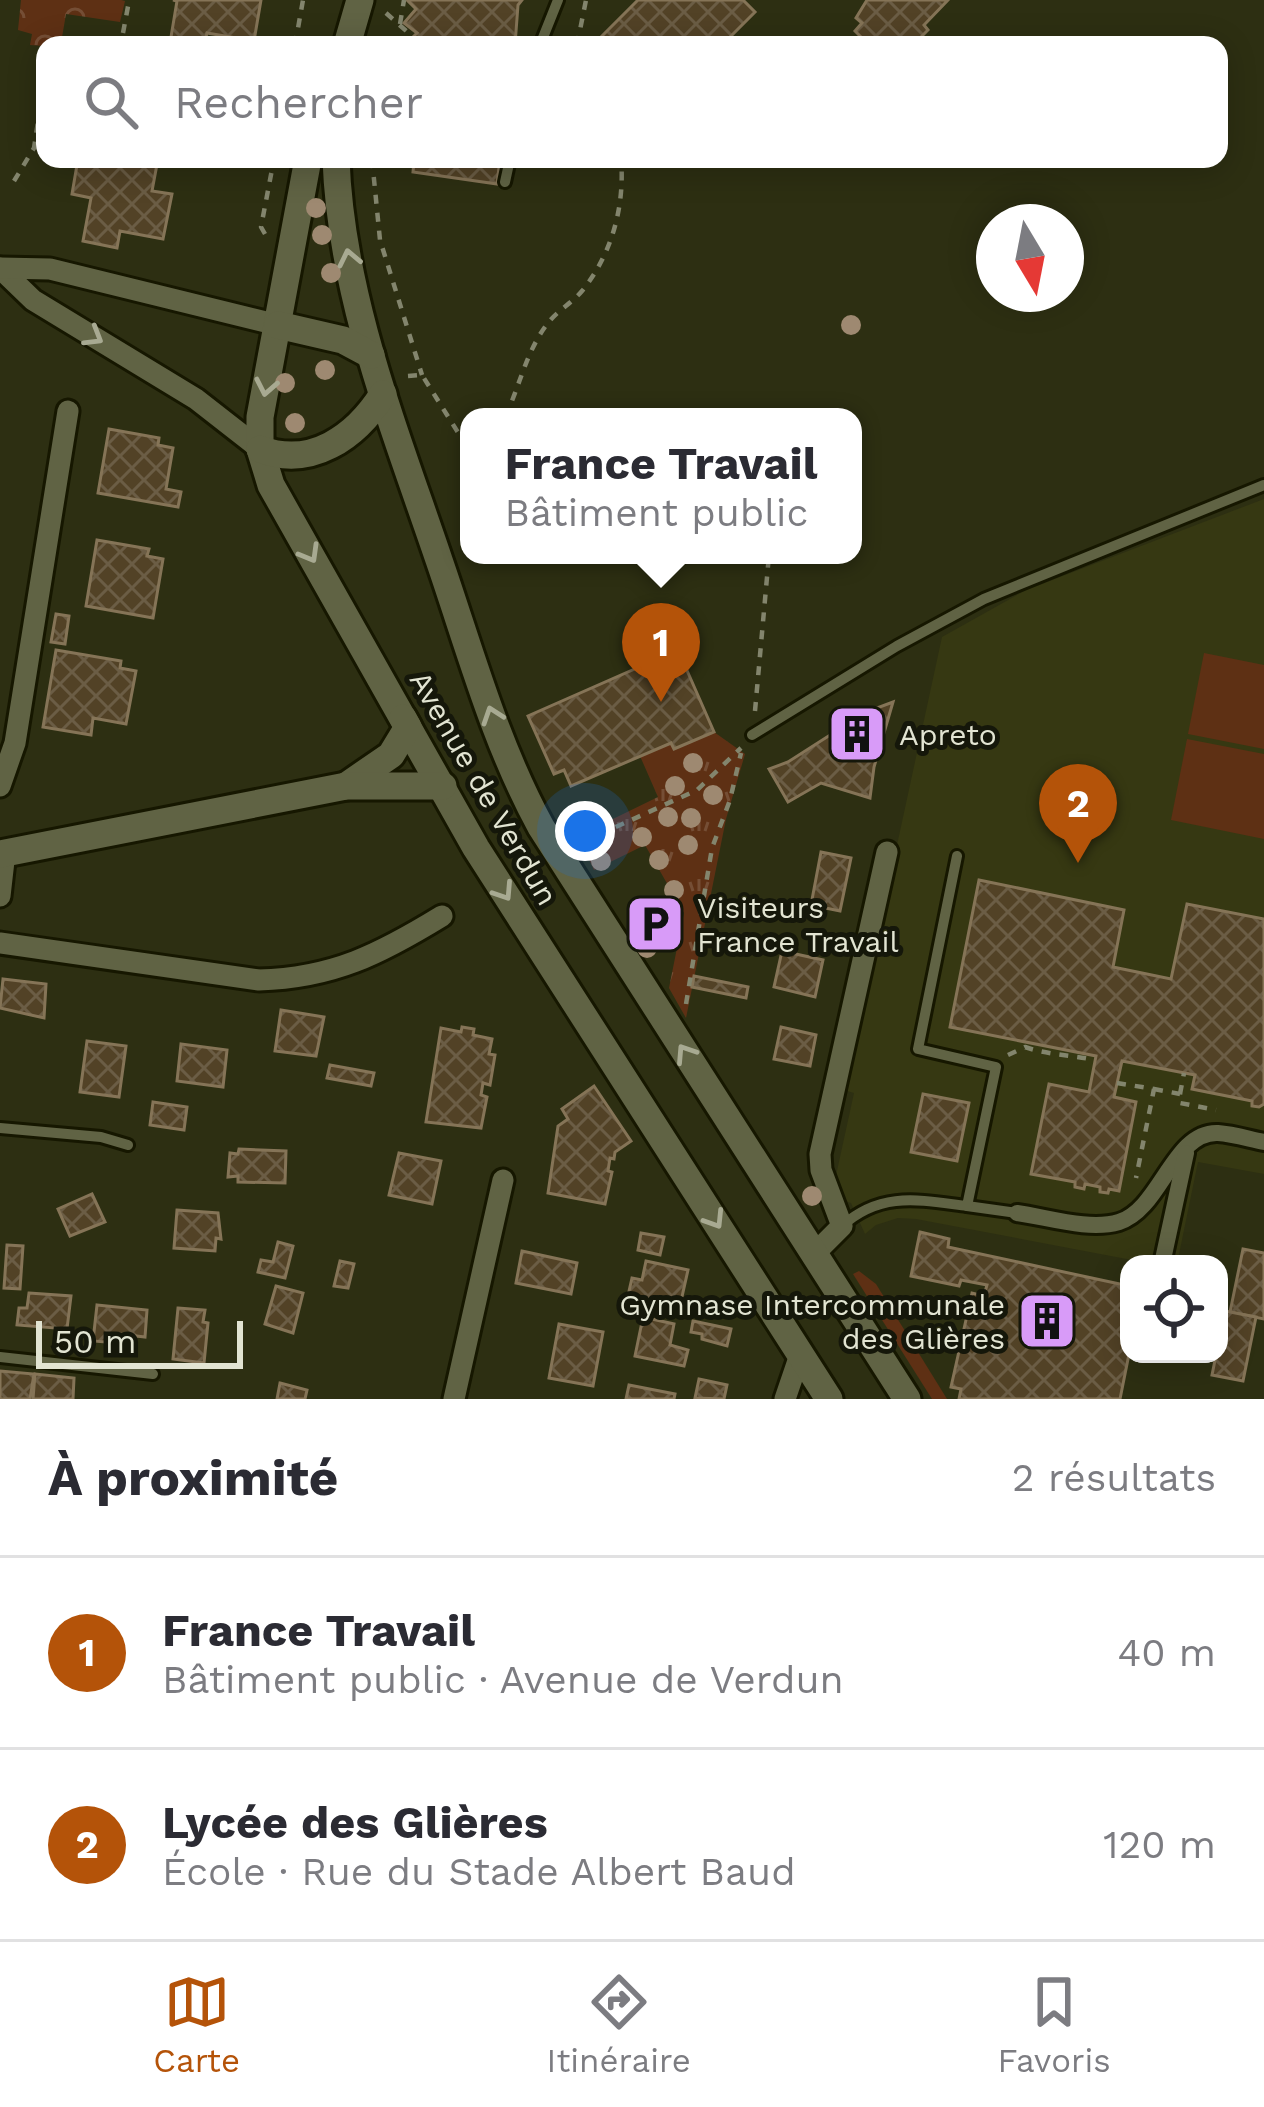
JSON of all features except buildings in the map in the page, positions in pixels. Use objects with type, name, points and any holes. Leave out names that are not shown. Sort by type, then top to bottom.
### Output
[{"type":"street","points":[[332,36],[340,0]]},
{"type":"street","points":[[353,36],[372,6]]},
{"type":"street","name":"Avenue de Verdun","points":[[306,168],[260,417],[260,449],[276,495],[476,848],[829,1399]]},
{"type":"street","name":"Avenue de Verdun","points":[[337,168],[346,249],[378,376],[512,769],[541,827],[907,1399]]},
{"type":"street","points":[[0,268],[50,268],[343,340],[378,376],[358,426],[323,449],[291,457],[260,449],[196,399],[33,300],[0,268]]},
{"type":"street","points":[[0,786],[15,743],[68,410]]},
{"type":"street","points":[[346,786],[398,748],[408,727],[403,716]]},
{"type":"street","points":[[0,896],[3,853],[346,786],[443,785]]},
{"type":"street","points":[[814,1254],[842,1226],[820,1170],[820,1154],[887,852]]},
{"type":"street","points":[[0,943],[259,980],[291,979],[359,961],[442,916]]},
{"type":"street","points":[[1017,1213],[1101,1225],[1128,1219],[1147,1202],[1187,1146],[1214,1133],[1264,1142]]},
{"type":"street","points":[[1164,1255],[1187,1146]]},
{"type":"street","points":[[454,1399],[503,1180]]},
{"type":"street","points":[[785,1399],[801,1352]]},
{"type":"lane","points":[[544,36],[558,0]]},
{"type":"lane","points":[[505,182],[508,168]]},
{"type":"lane","points":[[752,735],[984,599],[1264,485]]},
{"type":"lane","points":[[957,856],[918,1049],[996,1067],[968,1207]]},
{"type":"lane","points":[[0,1128],[101,1137],[128,1145]]},
{"type":"lane","points":[[842,1226],[867,1207],[894,1199],[1017,1213]]},
{"type":"lane","points":[[0,1357],[153,1373]]},
{"type":"path","points":[[297,36],[303,0]]},
{"type":"path","points":[[400,26],[404,0]]},
{"type":"path","points":[[580,36],[586,0]]},
{"type":"path","points":[[123,32],[129,1]]},
{"type":"path","points":[[372,6],[411,36]]},
{"type":"path","points":[[14,181],[34,148],[36,135]]},
{"type":"path","points":[[268,239],[261,226],[272,168]]},
{"type":"path","points":[[373,168],[380,240],[422,375],[460,436]]},
{"type":"path","points":[[508,408],[526,360],[549,321],[580,293],[603,259],[624,189],[622,168]]},
{"type":"path","points":[[378,376],[422,375]]},
{"type":"path","points":[[572,847],[697,790],[752,735],[768,564]]},
{"type":"path","points":[[680,1043],[712,848],[742,747]]},
{"type":"path","points":[[996,1067],[1025,1047],[1045,1055],[1062,1053],[1095,1060]]},
{"type":"path","points":[[1184,1073],[1180,1103],[1225,1112]]},
{"type":"path","points":[[1117,1083],[1180,1094]]},
{"type":"path","points":[[1128,1219],[1154,1089]]},
{"type":"shaded area","points":[[1264,499],[1264,1174],[1198,1162],[1179,1255],[1120,1258],[916,1219],[898,1218],[865,1234],[835,1180],[854,1093],[844,1090],[942,637],[1026,590]]},
{"type":"green space","points":[[21,0],[125,1],[120,22],[66,14],[62,36],[36,36],[36,45],[30,45],[32,34],[18,30]]},
{"type":"green space","points":[[1204,653],[1264,665],[1264,749],[1188,734]]},
{"type":"green space","points":[[714,732],[745,754],[726,819],[686,1018],[669,988],[684,913],[645,845],[594,870],[578,836],[658,797],[640,756],[671,743],[675,749]]},
{"type":"green space","points":[[1187,739],[1264,754],[1264,839],[1171,820]]},
{"type":"green space","points":[[859,1271],[876,1284],[947,1399],[932,1399],[853,1274]]},
{"type":"place","name":"France Travail","points":[[661,702]]},
{"type":"place","name":"Apreto","points":[[857,734]]},
{"type":"place","name":"Lycée des Glières","points":[[1078,863]]},
{"type":"place","name":"Visiteurs France Travail","points":[[655,924]]},
{"type":"place","name":"Gymnase Intercommunale des Glières","points":[[1047,1321]]}]
